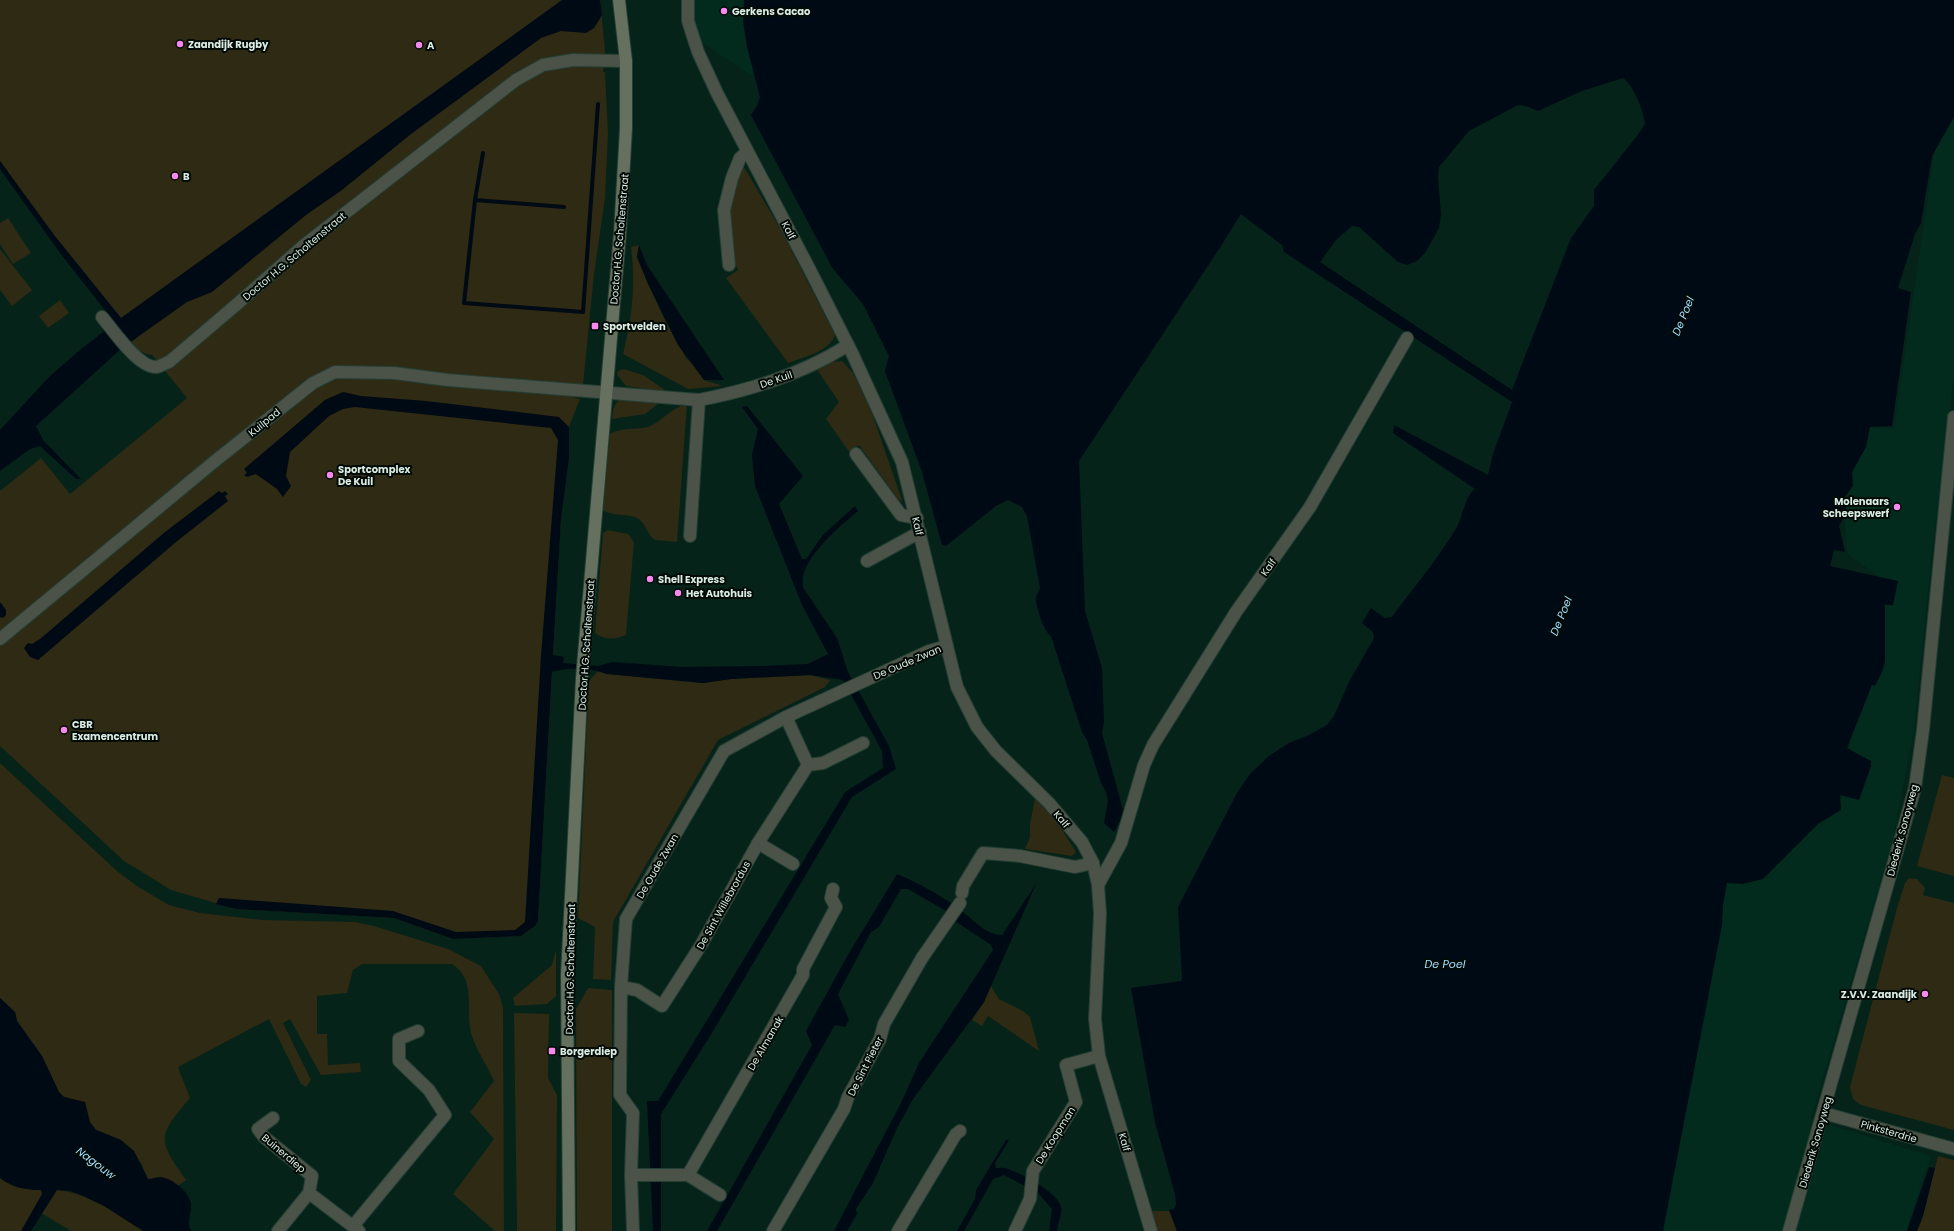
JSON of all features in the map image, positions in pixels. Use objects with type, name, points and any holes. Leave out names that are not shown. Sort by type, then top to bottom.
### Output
[{"type":"main road","name":"Doctor H.G. Scholtenstraat","points":[[569,1231],[567,975],[582,678],[625,166],[626,61],[619,0]]},
{"type":"street","name":"Kalf","points":[[688,0],[688,21],[698,52],[747,152],[848,345],[902,462],[917,518],[957,687],[977,727],[996,751],[1049,803],[1082,842],[1093,863],[1098,885],[1100,914],[1095,1019],[1100,1056],[1151,1231]]},
{"type":"street","name":"Doctor H.G. Scholtenstraat","points":[[102,317],[132,353],[144,364],[156,367],[169,362],[303,246],[516,80],[544,65],[573,60],[626,61]]},
{"type":"street","points":[[728,265],[724,210],[732,178],[740,158],[747,152]]},
{"type":"street","name":"Kalf","points":[[1098,885],[1121,843],[1144,765],[1153,745],[1236,612],[1310,507],[1407,338]]},
{"type":"street","name":"De Kuil","points":[[587,392],[699,400],[732,394],[787,376],[827,359],[848,345]]},
{"type":"street","name":"Kuilpad","points":[[0,639],[217,459],[313,382],[335,372],[394,373],[587,392]]},
{"type":"street","points":[[690,536],[699,400]]},
{"type":"street","name":"Diederik Sonoyweg","points":[[1789,1231],[1824,1113],[1915,788],[1923,730],[1954,417]]},
{"type":"street","points":[[856,454],[901,515],[917,518]]},
{"type":"street","points":[[867,561],[920,532]]},
{"type":"street","name":"De Oude Zwan","points":[[633,1231],[631,1175],[633,1113],[620,1095],[621,987],[626,919],[724,751],[786,718],[838,693],[929,651],[947,646]]},
{"type":"street","points":[[786,718],[808,765],[823,763],[863,743]]},
{"type":"street","name":"De Sint Willebrordus","points":[[621,987],[637,990],[662,1006],[701,945],[758,843],[808,765]]},
{"type":"street","points":[[758,843],[793,864]]},
{"type":"street","name":"De Sint Pieter","points":[[773,1231],[844,1109],[848,1097],[880,1039],[888,1018],[922,958],[961,898],[963,886],[983,854],[1020,856],[1075,867],[1093,863]]},
{"type":"street","name":"De Almanak","points":[[688,1175],[803,975],[803,969],[836,907],[831,898],[833,889]]},
{"type":"street","points":[[278,1231],[309,1193],[356,1229],[445,1115],[429,1090],[399,1061],[399,1040],[418,1031]]},
{"type":"street","name":"De Koopman","points":[[1015,1231],[1031,1195],[1033,1171],[1076,1102],[1066,1065],[1100,1056]]},
{"type":"street","name":"Pinksterdrie","points":[[1824,1113],[1954,1149]]},
{"type":"street","name":"Buinerdiep","points":[[273,1118],[258,1129],[264,1137],[312,1176],[309,1193]]},
{"type":"street","points":[[898,1231],[944,1152],[956,1134],[960,1131]]},
{"type":"street","points":[[631,1175],[688,1175],[720,1195]]},
{"type":"shaded area","name":"Sportcomplex De Kuil","points":[[0,0],[600,0],[605,51],[603,72],[605,72],[608,134],[605,198],[594,274],[583,385],[578,385],[575,398],[580,399],[569,427],[569,458],[561,519],[538,921],[535,926],[521,936],[453,939],[394,918],[236,909],[171,890],[124,861],[0,746],[0,491],[41,458],[70,494],[187,398],[152,355],[137,349],[133,345],[131,342],[137,338],[54,235],[0,161]]},
{"type":"shaded area","points":[[687,0],[768,0],[752,76],[701,42]]},
{"type":"shaded area","points":[[1954,100],[1954,376],[1931,562],[1914,731],[1893,839],[1811,1119],[1931,1156],[1906,1231],[1663,1231],[1721,925],[1727,883],[1841,810],[1841,798],[1850,780],[1850,739],[1887,582],[1847,554],[1840,426],[1894,428],[1934,154]]},
{"type":"shaded area","points":[[741,162],[781,230],[835,335],[832,341],[822,350],[788,363],[726,278],[738,270],[732,256],[727,216]]},
{"type":"shaded area","points":[[8,218],[31,253],[13,264],[0,244],[0,223]]},
{"type":"shaded area","points":[[639,245],[637,257],[663,316],[686,358],[696,367],[704,380],[723,386],[688,389],[623,354],[631,314],[633,288],[631,247]]},
{"type":"shaded area","points":[[0,249],[32,290],[12,306],[0,290]]},
{"type":"shaded area","points":[[60,300],[69,313],[48,328],[39,316]]},
{"type":"shaded area","points":[[842,361],[854,374],[873,416],[903,503],[898,499],[859,445],[850,453],[826,419],[839,402],[816,368],[832,362]]},
{"type":"shaded area","points":[[624,369],[643,375],[668,392],[626,386],[617,375],[618,371]]},
{"type":"shaded area","points":[[622,399],[662,401],[645,414],[612,419],[615,405]]},
{"type":"shaded area","points":[[687,404],[677,542],[655,540],[652,538],[642,522],[637,518],[611,514],[603,510],[610,434],[618,430],[647,427],[681,406]]},
{"type":"shaded area","points":[[608,530],[628,534],[634,542],[626,635],[618,638],[607,638],[599,636],[595,633],[603,533]]},
{"type":"shaded area","points":[[598,671],[607,674],[703,683],[731,679],[810,675],[830,680],[825,687],[718,740],[613,922],[611,980],[593,979],[595,927],[578,918],[589,681]]},
{"type":"shaded area","points":[[0,763],[117,871],[137,886],[169,905],[200,913],[263,920],[355,922],[374,926],[448,949],[481,966],[499,994],[503,1008],[504,1231],[495,1231],[453,1194],[494,1139],[470,1112],[494,1081],[471,1033],[469,1024],[469,996],[465,978],[452,964],[362,964],[353,970],[347,993],[317,996],[317,1034],[327,1034],[328,1065],[360,1063],[361,1072],[321,1075],[290,1019],[283,1023],[311,1080],[306,1087],[301,1084],[269,1019],[178,1067],[190,1098],[171,1122],[165,1138],[166,1146],[170,1155],[186,1180],[178,1186],[167,1179],[148,1179],[141,1163],[121,1140],[96,1130],[89,1122],[85,1103],[64,1097],[59,1092],[42,1056],[17,1021],[15,1012],[0,998]]},
{"type":"shaded area","points":[[1942,775],[1954,778],[1954,876],[1917,866]]},
{"type":"shaded area","points":[[1035,799],[1057,822],[1076,852],[1072,856],[1025,849],[1030,837],[1030,824]]},
{"type":"shaded area","name":"Z.V.V. Zaandijk","points":[[1909,878],[1917,879],[1925,888],[1923,895],[1954,903],[1954,1130],[1861,1105],[1853,1099],[1850,1087],[1897,908],[1905,883]]},
{"type":"shaded area","points":[[556,950],[556,996],[547,1004],[515,1006],[513,998],[552,965]]},
{"type":"shaded area","points":[[991,986],[999,999],[1023,1011],[1030,1017],[1039,1051],[988,1016],[982,1026],[972,1020],[984,1002]]},
{"type":"shaded area","points":[[588,988],[612,990],[612,1231],[577,1231],[576,1009]]},
{"type":"shaded area","points":[[514,1013],[549,1014],[548,1078],[557,1095],[556,1231],[517,1231]]},
{"type":"shaded area","points":[[0,1097],[57,1190],[80,1195],[103,1204],[143,1231],[71,1231],[41,1213],[28,1231],[0,1231]]},
{"type":"shaded area","points":[[1938,1156],[1954,1160],[1954,1231],[1917,1231],[1923,1216]]},
{"type":"shaded area","points":[[1150,1211],[1170,1211],[1177,1231],[1157,1231]]},
{"type":"water","points":[[562,0],[600,0],[602,15],[594,28],[586,33],[561,31],[541,38],[411,134],[342,190],[306,215],[212,292],[187,302],[122,348],[36,426],[43,440],[81,479],[76,479],[40,446],[30,449],[0,471],[0,430],[50,376],[81,349],[115,323],[60,253],[0,169],[0,161],[54,235],[121,318]]},
{"type":"water","name":"De Poel","points":[[744,0],[1954,0],[1954,117],[1932,156],[1921,223],[1915,234],[1898,288],[1911,292],[1892,426],[1870,427],[1866,447],[1852,472],[1853,486],[1844,498],[1847,512],[1839,526],[1845,552],[1834,550],[1830,566],[1898,581],[1893,605],[1885,605],[1885,662],[1882,672],[1875,686],[1872,685],[1847,748],[1871,761],[1871,766],[1859,800],[1840,795],[1841,810],[1819,823],[1763,879],[1743,884],[1727,883],[1723,904],[1722,925],[1663,1231],[1177,1231],[1169,1210],[1174,1209],[1176,1204],[1175,1194],[1155,1122],[1131,988],[1181,981],[1178,907],[1237,793],[1250,774],[1269,756],[1289,743],[1309,735],[1327,725],[1334,716],[1349,682],[1374,638],[1373,632],[1362,623],[1371,608],[1385,618],[1392,617],[1450,539],[1457,527],[1469,496],[1475,489],[1393,433],[1394,425],[1488,475],[1493,454],[1512,402],[1284,252],[1282,245],[1241,214],[1079,461],[1085,611],[1102,668],[1104,722],[1102,733],[1123,810],[1121,819],[1114,832],[1104,823],[1108,801],[1106,792],[1101,783],[1087,740],[1082,732],[1051,636],[1048,634],[1038,612],[1036,597],[1040,588],[1027,516],[1022,507],[1008,500],[996,506],[946,546],[942,545],[922,472],[885,371],[889,356],[863,304],[833,269],[751,115],[757,106],[760,97],[747,47],[743,21]],"holes":[[[1623,78],[1631,86],[1643,113],[1645,124],[1594,190],[1594,206],[1571,238],[1512,390],[1320,262],[1336,240],[1352,226],[1359,227],[1398,262],[1407,265],[1417,261],[1425,253],[1439,228],[1441,214],[1438,178],[1439,167],[1469,131],[1518,105],[1526,106],[1538,111],[1582,91]]]},
{"type":"water","points":[[639,245],[647,265],[724,380],[704,380],[678,345],[648,284],[637,257]]},
{"type":"water","points":[[343,392],[361,396],[426,401],[559,417],[569,427],[569,458],[561,519],[553,655],[564,657],[563,663],[598,666],[612,662],[682,667],[759,666],[808,664],[828,654],[802,605],[755,486],[752,454],[758,429],[742,407],[747,406],[803,476],[779,504],[802,559],[806,559],[823,535],[855,506],[858,511],[820,546],[812,557],[806,568],[803,579],[804,589],[837,638],[848,672],[889,746],[896,769],[852,797],[710,1036],[661,1114],[661,1231],[653,1231],[647,1101],[658,1101],[845,792],[883,768],[882,751],[843,680],[810,675],[731,679],[703,683],[607,674],[587,669],[559,670],[552,672],[538,921],[535,926],[521,936],[453,939],[394,918],[236,909],[216,904],[219,898],[393,911],[456,932],[515,930],[525,922],[541,656],[558,440],[551,428],[355,407],[343,409],[329,416],[290,452],[286,476],[291,486],[283,497],[277,489],[256,474],[247,477],[244,475],[247,473],[244,469],[325,400]]},
{"type":"water","points":[[219,491],[222,493],[225,491],[228,494],[225,496],[228,501],[176,542],[38,660],[30,657],[24,648],[28,643],[32,644],[40,639],[165,532]]},
{"type":"water","points":[[0,602],[6,610],[6,615],[3,618],[0,617]]},
{"type":"water","points":[[897,874],[921,885],[945,899],[984,929],[1002,935],[1036,884],[984,1002],[913,1099],[897,1128],[873,1183],[856,1209],[857,1214],[847,1231],[834,1231],[901,1103],[919,1063],[993,950],[991,945],[952,919],[946,911],[908,889],[901,889],[879,927],[871,932],[838,994],[849,1020],[845,1027],[835,1025],[717,1231],[707,1231],[812,1045],[806,1031],[849,953]]},
{"type":"water","name":"Nagouw","points":[[0,998],[15,1012],[17,1021],[42,1056],[59,1092],[64,1097],[85,1102],[90,1122],[96,1130],[121,1140],[134,1151],[148,1179],[161,1177],[166,1178],[179,1186],[187,1194],[191,1203],[189,1224],[191,1231],[143,1231],[104,1206],[70,1191],[57,1190],[31,1231],[21,1231],[42,1194],[41,1190],[19,1188],[0,1178]]},
{"type":"water","points":[[1006,1140],[1009,1140],[995,1163],[996,1168],[1005,1168],[1022,1175],[1039,1184],[1053,1195],[1061,1207],[1061,1216],[1057,1231],[1049,1231],[1052,1209],[1038,1193],[1004,1175],[993,1179],[964,1231],[957,1231],[975,1199],[976,1190]]},
{"type":"water","points":[[1929,1167],[1935,1168],[1923,1216],[1917,1231],[1907,1231]]},
{"type":"waterway","points":[[475,200],[464,303],[583,312],[598,104]]},
{"type":"waterway","points":[[483,153],[475,200],[564,207]]},
{"type":"place","name":"Gerkens Cacao","points":[[724,11]]},
{"type":"place","name":"Zaandijk Rugby","points":[[180,44]]},
{"type":"place","name":"A","points":[[419,45]]},
{"type":"place","name":"B","points":[[175,176]]},
{"type":"place","name":"Sportvelden","points":[[595,326]]},
{"type":"place","name":"Sportcomplex De Kuil","points":[[330,475]]},
{"type":"place","name":"Molenaars Scheepswerf","points":[[1897,507]]},
{"type":"place","name":"Shell Express","points":[[650,579]]},
{"type":"place","name":"Het Autohuis","points":[[678,593]]},
{"type":"place","name":"CBR Examencentrum","points":[[64,730]]},
{"type":"place","name":"Z.V.V. Zaandijk","points":[[1925,994]]},
{"type":"place","name":"Borgerdiep","points":[[552,1051]]}]
